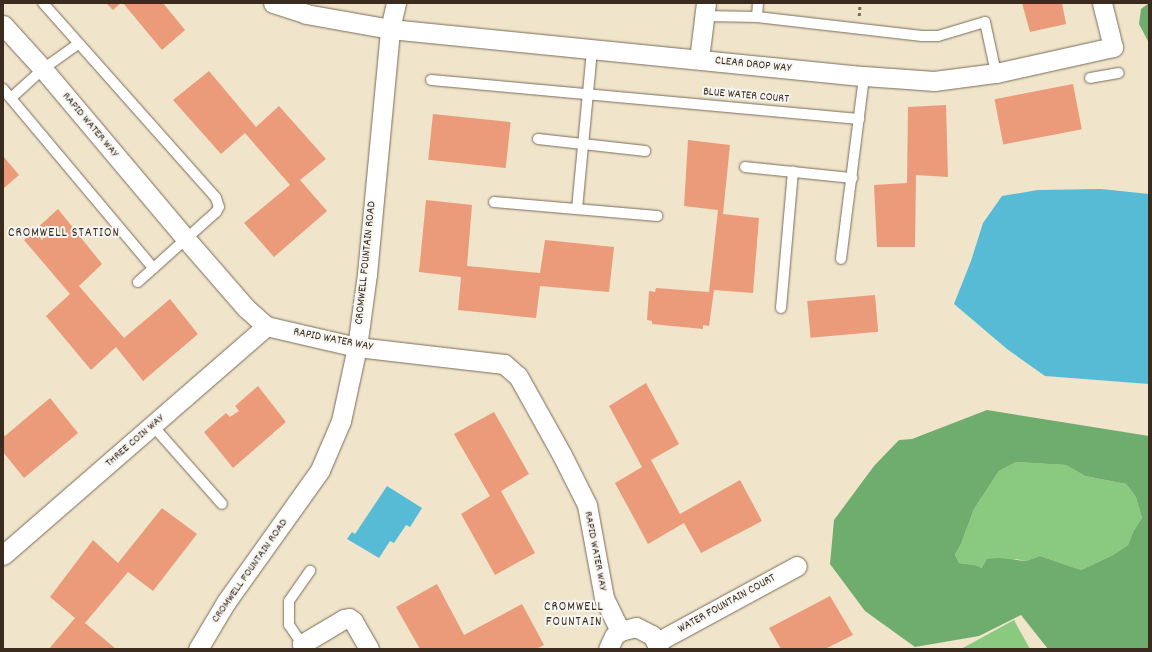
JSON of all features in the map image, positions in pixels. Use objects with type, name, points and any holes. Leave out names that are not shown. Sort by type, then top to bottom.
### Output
[{"type":"street","name":"CLEAR DROP WAY","points":[[273,3],[307,8],[390,29],[864,76],[934,81],[996,73],[1113,47],[1102,3]]},
{"type":"street","name":"CROMWELL FOUNTAIN ROAD","points":[[198,649],[226,602],[320,470],[342,421],[357,347],[367,274],[390,29],[396,3]]},
{"type":"street","points":[[699,59],[705,10]]},
{"type":"street","name":"RAPID WATER WAY","points":[[3,25],[44,69],[186,239],[246,308],[266,326],[357,347],[504,364],[518,376],[562,455],[586,505],[604,598],[620,631]]},
{"type":"street","name":"THREE COIN WAY","points":[[3,555],[153,426],[266,326]]},
{"type":"street","name":"WATER FOUNTAIN COURT","points":[[658,646],[797,566]]},
{"type":"street","points":[[303,646],[344,619],[350,618],[354,621],[369,649]]},
{"type":"street","points":[[608,649],[614,636],[620,631],[636,627],[652,635],[658,646]]},
{"type":"lane","points":[[43,3],[216,198],[219,207],[216,212],[138,282]]},
{"type":"lane","points":[[757,17],[758,3]]},
{"type":"lane","points":[[705,10],[922,36],[938,36],[985,22],[996,73]]},
{"type":"lane","points":[[11,98],[44,69],[78,44]]},
{"type":"lane","points":[[577,209],[582,144],[589,95],[592,49]]},
{"type":"lane","points":[[1090,78],[1119,73]]},
{"type":"lane","points":[[841,258],[860,119],[864,76]]},
{"type":"lane","name":"BLUE WATER COURT","points":[[431,80],[860,119]]},
{"type":"lane","points":[[3,89],[153,268]]},
{"type":"lane","points":[[538,139],[645,152]]},
{"type":"lane","points":[[745,167],[852,178]]},
{"type":"lane","points":[[781,308],[793,172]]},
{"type":"lane","points":[[494,202],[657,216]]},
{"type":"lane","points":[[153,426],[222,504]]},
{"type":"lane","points":[[303,646],[289,626],[289,601],[310,570]]},
{"type":"green space","points":[[1149,3],[1149,43],[1139,24],[1141,9]]},
{"type":"green space","points":[[987,410],[1149,436],[1149,649],[1048,649],[1021,615],[979,636],[915,647],[865,611],[830,564],[834,520],[874,466],[899,440],[912,439]],"holes":[[[1016,462],[1066,465],[1085,476],[1126,484],[1136,497],[1142,518],[1133,532],[1128,545],[1113,555],[1081,570],[1040,556],[1026,561],[999,558],[987,559],[982,568],[975,565],[959,563],[955,555],[961,544],[974,509],[999,471]]]},
{"type":"green space","points":[[1016,462],[1066,465],[1085,476],[1126,484],[1136,497],[1142,518],[1133,532],[1128,545],[1113,555],[1081,570],[1040,556],[1026,561],[1016,559],[982,568],[975,565],[959,563],[955,555],[961,544],[974,509],[999,471]]},
{"type":"green space","points":[[1014,620],[1030,649],[961,649]]},
{"type":"water","points":[[1101,189],[1149,194],[1149,384],[1045,376],[1007,349],[954,304],[971,261],[983,223],[1002,196],[1038,190]]},
{"type":"water","points":[[387,486],[422,508],[410,527],[406,525],[394,543],[390,541],[379,558],[347,539],[352,532],[355,534]]},
{"type":"building","points":[[106,3],[121,3],[113,10]]},
{"type":"building","points":[[123,3],[163,3],[185,30],[162,50]]},
{"type":"building","points":[[1022,3],[1062,3],[1066,24],[1030,32]]},
{"type":"building","points":[[209,71],[256,127],[279,106],[326,159],[300,180],[327,211],[274,257],[244,223],[290,185],[245,133],[221,154],[173,100]]},
{"type":"building","points":[[1073,84],[1082,129],[1003,144],[994,99]]},
{"type":"building","points":[[946,105],[948,177],[916,175],[915,247],[877,247],[874,185],[907,183],[908,107]]},
{"type":"building","points":[[433,114],[511,122],[506,168],[428,160]]},
{"type":"building","points":[[688,140],[730,145],[723,214],[759,218],[753,293],[714,290],[709,326],[703,325],[703,329],[652,324],[652,321],[647,320],[649,291],[655,292],[656,288],[709,292],[718,210],[684,206]]},
{"type":"building","points":[[3,156],[19,175],[3,189]]},
{"type":"building","points":[[426,200],[472,205],[467,266],[540,273],[545,240],[614,247],[609,292],[540,286],[536,318],[458,310],[461,277],[419,272]]},
{"type":"building","points":[[58,209],[102,264],[79,286],[124,338],[170,299],[198,334],[143,381],[116,347],[91,370],[46,316],[70,294],[24,240]]},
{"type":"building","points":[[875,295],[878,332],[810,338],[807,301]]},
{"type":"building","points":[[646,383],[679,444],[651,460],[680,514],[740,480],[762,521],[701,553],[684,523],[648,544],[615,483],[642,467],[609,406]]},
{"type":"building","points":[[258,386],[286,422],[233,468],[204,432],[226,413],[230,417],[239,411],[235,406]]},
{"type":"building","points":[[50,398],[78,433],[24,478],[3,452],[3,434],[5,436]]},
{"type":"building","points":[[494,412],[529,474],[501,491],[535,553],[495,575],[461,514],[490,496],[454,434]]},
{"type":"building","points":[[162,508],[197,534],[153,591],[128,572],[85,623],[116,649],[49,649],[75,618],[50,597],[93,540],[118,563]]},
{"type":"building","points":[[437,584],[464,635],[522,604],[544,645],[536,649],[420,649],[396,607]]},
{"type":"building","points":[[830,596],[853,635],[825,649],[781,649],[769,628]]},
{"type":"district","name":"CROMWELL STATION","points":[[64,234]]},
{"type":"district","name":"CROMWELL FOUNTAIN","points":[[574,616]]}]
